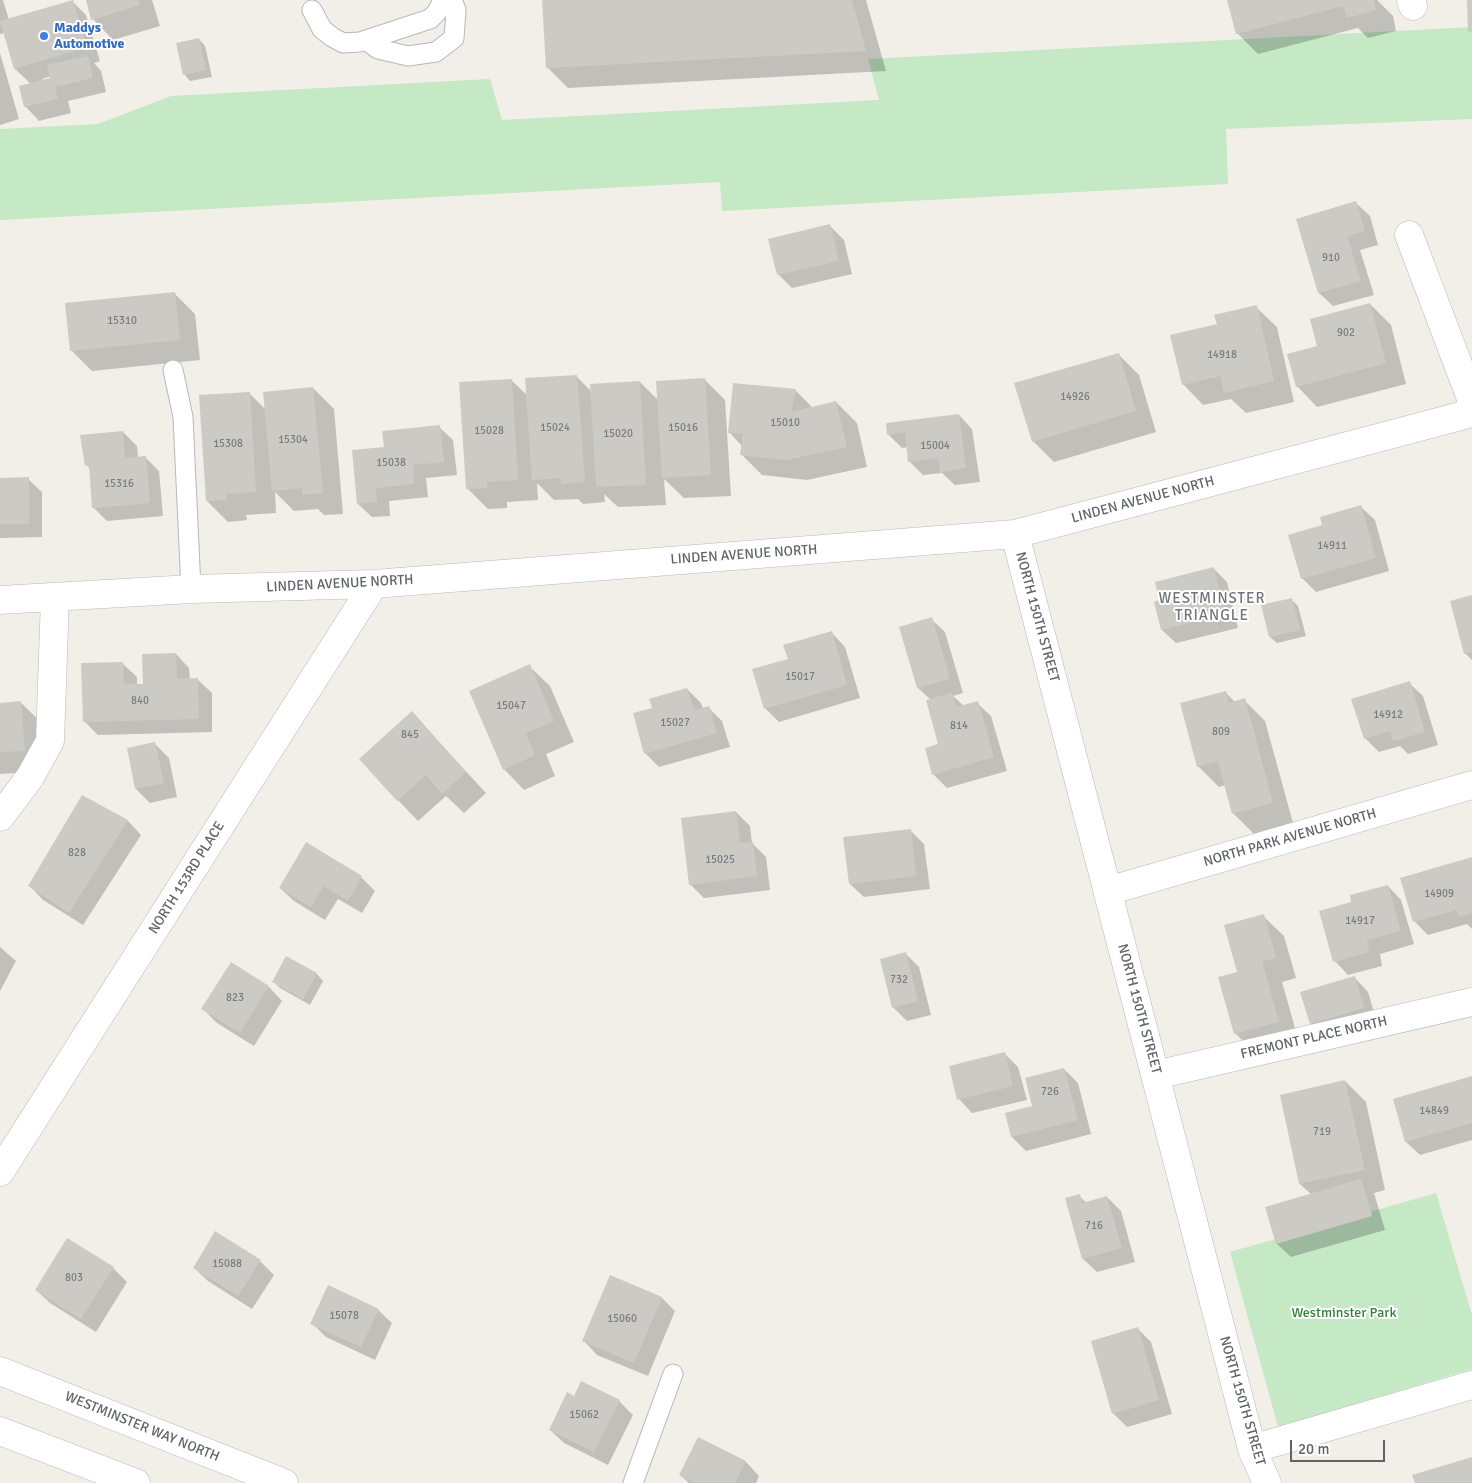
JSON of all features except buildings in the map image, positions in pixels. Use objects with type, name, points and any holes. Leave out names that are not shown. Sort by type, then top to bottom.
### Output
[{"type":"street","points":[[1409,235],[1472,401]]},
{"type":"street","name":"LINDEN AVENUE NORTH","points":[[0,600],[191,589],[374,584],[1015,534],[1472,413]]},
{"type":"street","name":"NORTH 150TH STREET","points":[[1015,534],[1252,1449],[1267,1483]]},
{"type":"street","name":"NORTH 153RD PLACE","points":[[0,1172],[374,584]]},
{"type":"street","points":[[0,817],[30,777],[50,741],[55,598]]},
{"type":"street","name":"NORTH PARK AVENUE NORTH","points":[[1108,891],[1472,785]]},
{"type":"street","name":"FREMONT PLACE NORTH","points":[[1156,1075],[1472,1002]]},
{"type":"street","name":"WESTMINSTER WAY NORTH","points":[[0,1371],[284,1483]]},
{"type":"street","points":[[1252,1449],[1472,1385]]},
{"type":"street","points":[[0,1430],[136,1483]]},
{"type":"lane","points":[[312,10],[322,29],[332,37],[343,43],[360,42],[430,19],[437,12],[443,0]]},
{"type":"lane","points":[[366,40],[378,49],[408,56],[436,52],[454,38],[456,10],[452,0]]},
{"type":"lane","points":[[173,370],[183,417],[191,589]]},
{"type":"lane","points":[[634,1483],[673,1374]]},
{"type":"green space","points":[[1472,27],[1472,119],[1226,129],[1228,184],[722,211],[720,182],[0,220],[0,129],[98,124],[171,96],[490,79],[502,120],[879,100],[868,59]]},
{"type":"green space","name":"Westminster Park","points":[[1436,1193],[1472,1315],[1472,1369],[1278,1427],[1230,1252]]},
{"type":"place","name":"Maddys Automotive","points":[[44,36]]},
{"type":"district","name":"WESTMINSTER TRIANGLE","points":[[1212,608]]}]
